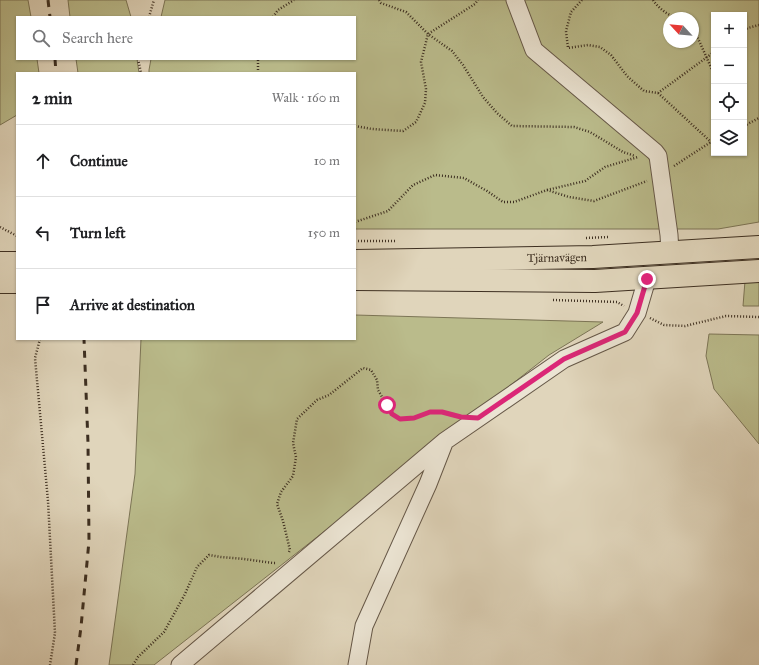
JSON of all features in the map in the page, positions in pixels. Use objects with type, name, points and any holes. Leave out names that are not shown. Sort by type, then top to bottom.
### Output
[{"type":"highway","name":"Tjärnavägen","points":[[356,260],[593,257],[759,247]]},
{"type":"highway","points":[[0,263],[16,263]]},
{"type":"highway","name":"Tjärnavägen","points":[[356,279],[596,282],[759,271]]},
{"type":"highway","points":[[0,282],[16,282]]},
{"type":"street","points":[[515,0],[534,50],[658,156],[670,236],[670,252]]},
{"type":"street","points":[[180,665],[445,441],[564,359],[625,332],[637,313],[647,279]]},
{"type":"street","points":[[357,665],[364,626],[428,484],[445,441]]},
{"type":"path","points":[[149,16],[154,0]]},
{"type":"path","points":[[274,16],[278,10],[294,0]]},
{"type":"path","points":[[379,0],[381,3],[406,12],[428,34],[452,51],[463,65],[483,97],[497,113],[512,126],[574,127],[590,132],[623,152],[638,157]]},
{"type":"path","points":[[356,126],[372,130],[403,131],[416,122],[425,103],[426,89],[421,62],[428,34],[475,4],[478,0]]},
{"type":"path","points":[[582,0],[571,12],[566,31],[568,48],[588,45],[600,47],[611,55],[627,76],[644,90],[658,93],[711,140]]},
{"type":"path","points":[[653,0],[664,12]]},
{"type":"path","points":[[747,28],[759,25]]},
{"type":"path","points":[[699,41],[711,68]]},
{"type":"path","points":[[658,93],[711,54]]},
{"type":"path","points":[[138,60],[141,72]]},
{"type":"path","points":[[258,60],[258,72]]},
{"type":"path","points":[[747,124],[759,118]]},
{"type":"path","points":[[547,190],[569,197],[594,201],[660,175],[711,142]]},
{"type":"path","points":[[356,222],[388,211],[413,184],[435,175],[464,178],[503,202],[514,202],[547,190],[585,181],[605,167],[655,152]]},
{"type":"path","points":[[0,227],[16,235]]},
{"type":"path","points":[[547,300],[618,302],[637,313],[664,325],[686,326],[726,316],[759,317]]},
{"type":"path","points":[[40,340],[35,358],[48,501],[56,633],[50,665]]},
{"type":"path","points":[[287,556],[290,550],[283,520],[277,504],[281,492],[293,476],[296,456],[293,443],[297,419],[317,400],[329,395],[363,368],[371,370],[377,380],[378,390],[392,414],[400,419],[414,418],[430,412],[442,412],[461,417],[478,418]]},
{"type":"path","points":[[133,665],[138,657],[164,632],[185,594],[197,567],[209,555],[273,563],[278,562]]},
{"type":"green space","points":[[0,0],[28,0],[31,16],[16,16],[16,60],[37,60],[39,72],[16,72],[16,116],[0,125]]},
{"type":"green space","points":[[68,0],[126,0],[131,16],[70,16]]},
{"type":"green space","points":[[165,0],[759,0],[759,222],[718,229],[356,229],[356,72],[149,72],[151,60],[356,60],[356,16],[161,16]]},
{"type":"green space","points":[[76,60],[137,60],[139,72],[78,72]]},
{"type":"green space","points":[[759,280],[759,306],[743,306],[745,281]]},
{"type":"green space","points":[[356,315],[603,322],[549,355],[154,665],[109,665],[135,474],[141,340],[356,340]]},
{"type":"green space","points":[[709,334],[759,335],[759,444],[714,389],[706,356]]},
{"type":"railway","points":[[48,0],[50,16]]},
{"type":"railway","points":[[55,60],[56,72]]},
{"type":"railway","points":[[76,665],[89,541],[88,443],[84,340]]},
{"type":"route","points":[[387,405],[392,414],[400,419],[414,418],[430,412],[442,412],[461,417],[478,418],[564,359],[625,332],[637,313],[647,279]]}]
